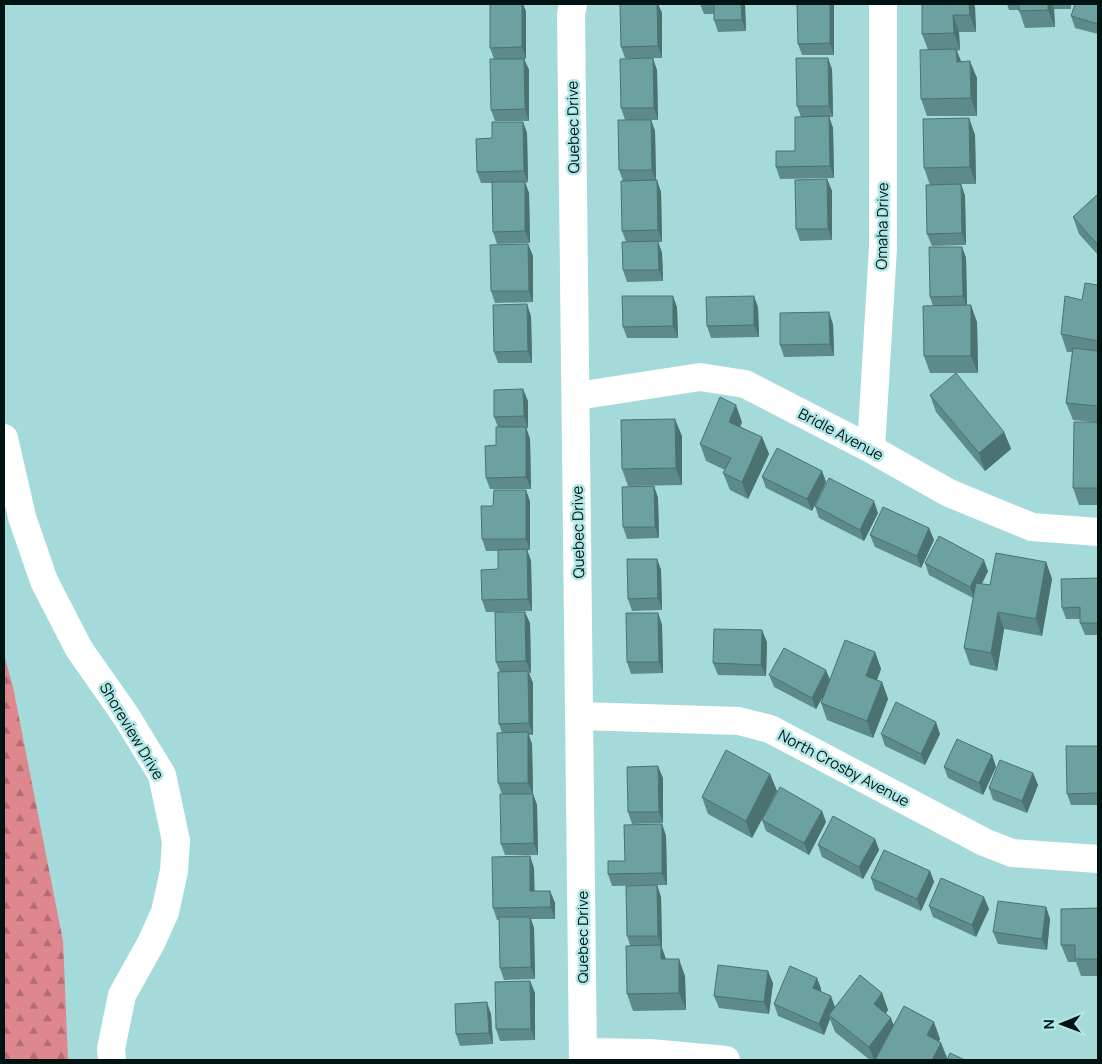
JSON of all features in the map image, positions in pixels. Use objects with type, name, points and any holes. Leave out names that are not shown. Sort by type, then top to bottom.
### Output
[{"type":"street","name":"Quebec Drive","points":[[573,4],[571,14],[577,396],[583,1056]]},
{"type":"street","name":"Omaha Drive","points":[[871,449],[883,247],[883,4]]},
{"type":"street","name":"Bridle Avenue","points":[[577,396],[700,377],[745,384],[871,449],[949,494],[1032,527],[1098,532]]},
{"type":"street","name":"Shoreview Drive","points":[[4,438],[22,517],[44,581],[79,648],[126,716],[162,775],[176,841],[174,871],[164,912],[151,943],[122,995],[112,1049],[112,1060]]},
{"type":"street","name":"North Crosby Avenue","points":[[580,716],[739,721],[770,729],[984,842],[1012,853],[1098,859]]},
{"type":"street","points":[[583,1056],[650,1053],[726,1060]]},
{"type":"green space","points":[[4,654],[13,687],[63,941],[68,1060],[4,1060]]},
{"type":"building","points":[[490,4],[522,4],[522,47],[490,48]]},
{"type":"building","points":[[620,4],[657,4],[658,46],[621,47]]},
{"type":"building","points":[[714,4],[741,4],[742,20],[714,20]]},
{"type":"building","points":[[797,4],[830,4],[830,43],[798,44]]},
{"type":"building","points":[[922,4],[969,4],[970,15],[953,15],[954,33],[922,34]]},
{"type":"building","points":[[1019,4],[1048,4],[1048,10],[1019,11]]},
{"type":"building","points":[[1075,4],[1098,4],[1098,24],[1071,16]]},
{"type":"building","points":[[956,49],[957,62],[970,61],[971,98],[921,99],[920,50]]},
{"type":"building","points":[[653,58],[654,108],[621,108],[620,59]]},
{"type":"building","points":[[796,58],[828,58],[829,106],[797,106]]},
{"type":"building","points":[[490,59],[524,59],[525,109],[491,110]]},
{"type":"building","points":[[829,116],[830,166],[776,167],[776,151],[795,151],[795,117]]},
{"type":"building","points":[[969,118],[970,167],[924,168],[923,119]]},
{"type":"building","points":[[618,120],[651,120],[652,170],[619,170]]},
{"type":"building","points":[[492,122],[523,122],[524,171],[477,172],[476,139],[492,138]]},
{"type":"building","points":[[827,179],[828,229],[796,229],[795,180]]},
{"type":"building","points":[[657,180],[658,230],[622,231],[621,181]]},
{"type":"building","points":[[492,182],[525,182],[525,231],[493,232]]},
{"type":"building","points":[[961,184],[962,233],[927,234],[926,185]]},
{"type":"building","points":[[1098,194],[1098,245],[1073,217]]},
{"type":"building","points":[[658,241],[659,270],[623,270],[622,242]]},
{"type":"building","points":[[528,244],[529,291],[491,291],[490,245]]},
{"type":"building","points":[[929,247],[962,247],[963,296],[930,297]]},
{"type":"building","points":[[1085,283],[1098,285],[1098,341],[1061,334],[1065,296],[1082,300]]},
{"type":"building","points":[[622,296],[673,296],[673,326],[623,327]]},
{"type":"building","points":[[754,296],[754,325],[707,326],[706,297]]},
{"type":"building","points":[[527,304],[528,351],[494,352],[493,305]]},
{"type":"building","points":[[971,305],[971,356],[924,356],[923,306]]},
{"type":"building","points":[[829,312],[830,344],[780,345],[780,313]]},
{"type":"building","points":[[1073,348],[1098,351],[1098,406],[1066,403]]},
{"type":"building","points":[[956,373],[1004,432],[979,453],[930,395]]},
{"type":"building","points":[[523,389],[524,416],[494,417],[494,390]]},
{"type":"building","points":[[720,397],[736,405],[729,422],[762,437],[742,482],[723,473],[731,458],[700,444]]},
{"type":"building","points":[[675,419],[676,468],[622,469],[621,420]]},
{"type":"building","points":[[1074,422],[1098,422],[1098,488],[1073,488]]},
{"type":"building","points":[[496,427],[526,427],[526,477],[486,478],[485,446],[496,445]]},
{"type":"building","points":[[777,448],[822,471],[807,499],[762,477]]},
{"type":"building","points":[[829,478],[874,501],[860,530],[815,506]]},
{"type":"building","points":[[654,486],[655,527],[623,527],[622,487]]},
{"type":"building","points":[[494,490],[526,490],[526,539],[482,539],[481,506],[493,506]]},
{"type":"building","points":[[883,507],[929,528],[917,556],[870,535]]},
{"type":"building","points":[[939,536],[984,560],[970,587],[925,563]]},
{"type":"building","points":[[527,549],[528,599],[482,600],[481,570],[498,569],[498,550]]},
{"type":"building","points":[[996,553],[1046,562],[1036,619],[998,612],[991,653],[964,648],[976,583],[990,585]]},
{"type":"building","points":[[627,559],[657,559],[658,598],[628,599]]},
{"type":"building","points":[[1098,578],[1098,623],[1080,623],[1080,607],[1062,608],[1061,579]]},
{"type":"building","points":[[495,612],[525,612],[526,661],[496,662]]},
{"type":"building","points":[[626,613],[658,613],[659,662],[627,662]]},
{"type":"building","points":[[714,629],[762,630],[761,665],[713,663]]},
{"type":"building","points":[[845,640],[875,652],[866,676],[882,682],[867,721],[821,703]]},
{"type":"building","points":[[784,648],[826,670],[812,698],[769,675]]},
{"type":"building","points":[[528,671],[529,723],[499,724],[498,672]]},
{"type":"building","points":[[896,702],[936,722],[921,754],[881,734]]},
{"type":"building","points":[[528,732],[528,783],[498,783],[497,733]]},
{"type":"building","points":[[957,739],[992,755],[979,783],[944,767]]},
{"type":"building","points":[[1066,746],[1098,746],[1098,793],[1067,794]]},
{"type":"building","points":[[726,750],[770,774],[746,821],[702,797]]},
{"type":"building","points":[[1000,760],[1033,773],[1022,801],[989,788]]},
{"type":"building","points":[[658,766],[659,812],[628,812],[627,767]]},
{"type":"building","points":[[780,787],[822,811],[804,843],[762,820]]},
{"type":"building","points":[[500,794],[533,794],[534,843],[501,844]]},
{"type":"building","points":[[833,816],[875,839],[859,867],[818,845]]},
{"type":"building","points":[[662,824],[662,873],[608,874],[608,861],[625,861],[624,825]]},
{"type":"building","points":[[884,850],[930,871],[917,899],[871,878]]},
{"type":"building","points":[[530,856],[530,891],[550,891],[551,907],[493,908],[492,857]]},
{"type":"building","points":[[941,878],[984,897],[972,925],[929,906]]},
{"type":"building","points":[[657,885],[658,936],[627,936],[626,886]]},
{"type":"building","points":[[998,901],[1046,907],[1042,939],[993,932]]},
{"type":"building","points":[[1098,908],[1098,959],[1075,959],[1075,945],[1061,945],[1061,909]]},
{"type":"building","points":[[499,917],[530,917],[531,967],[500,968]]},
{"type":"building","points":[[661,945],[661,959],[679,959],[679,993],[627,994],[626,946]]},
{"type":"building","points":[[718,965],[768,971],[764,1002],[714,996]]},
{"type":"building","points":[[790,966],[817,978],[813,988],[831,996],[819,1024],[774,1004]]},
{"type":"building","points":[[860,975],[882,993],[874,1004],[891,1018],[869,1047],[829,1015]]},
{"type":"building","points":[[530,981],[531,1029],[496,1029],[495,982]]},
{"type":"building","points":[[487,1002],[489,1033],[456,1034],[455,1004]]},
{"type":"building","points":[[904,1006],[934,1022],[927,1035],[941,1043],[932,1060],[875,1060]]},
{"type":"building","points":[[950,1053],[965,1060],[947,1060]]}]
